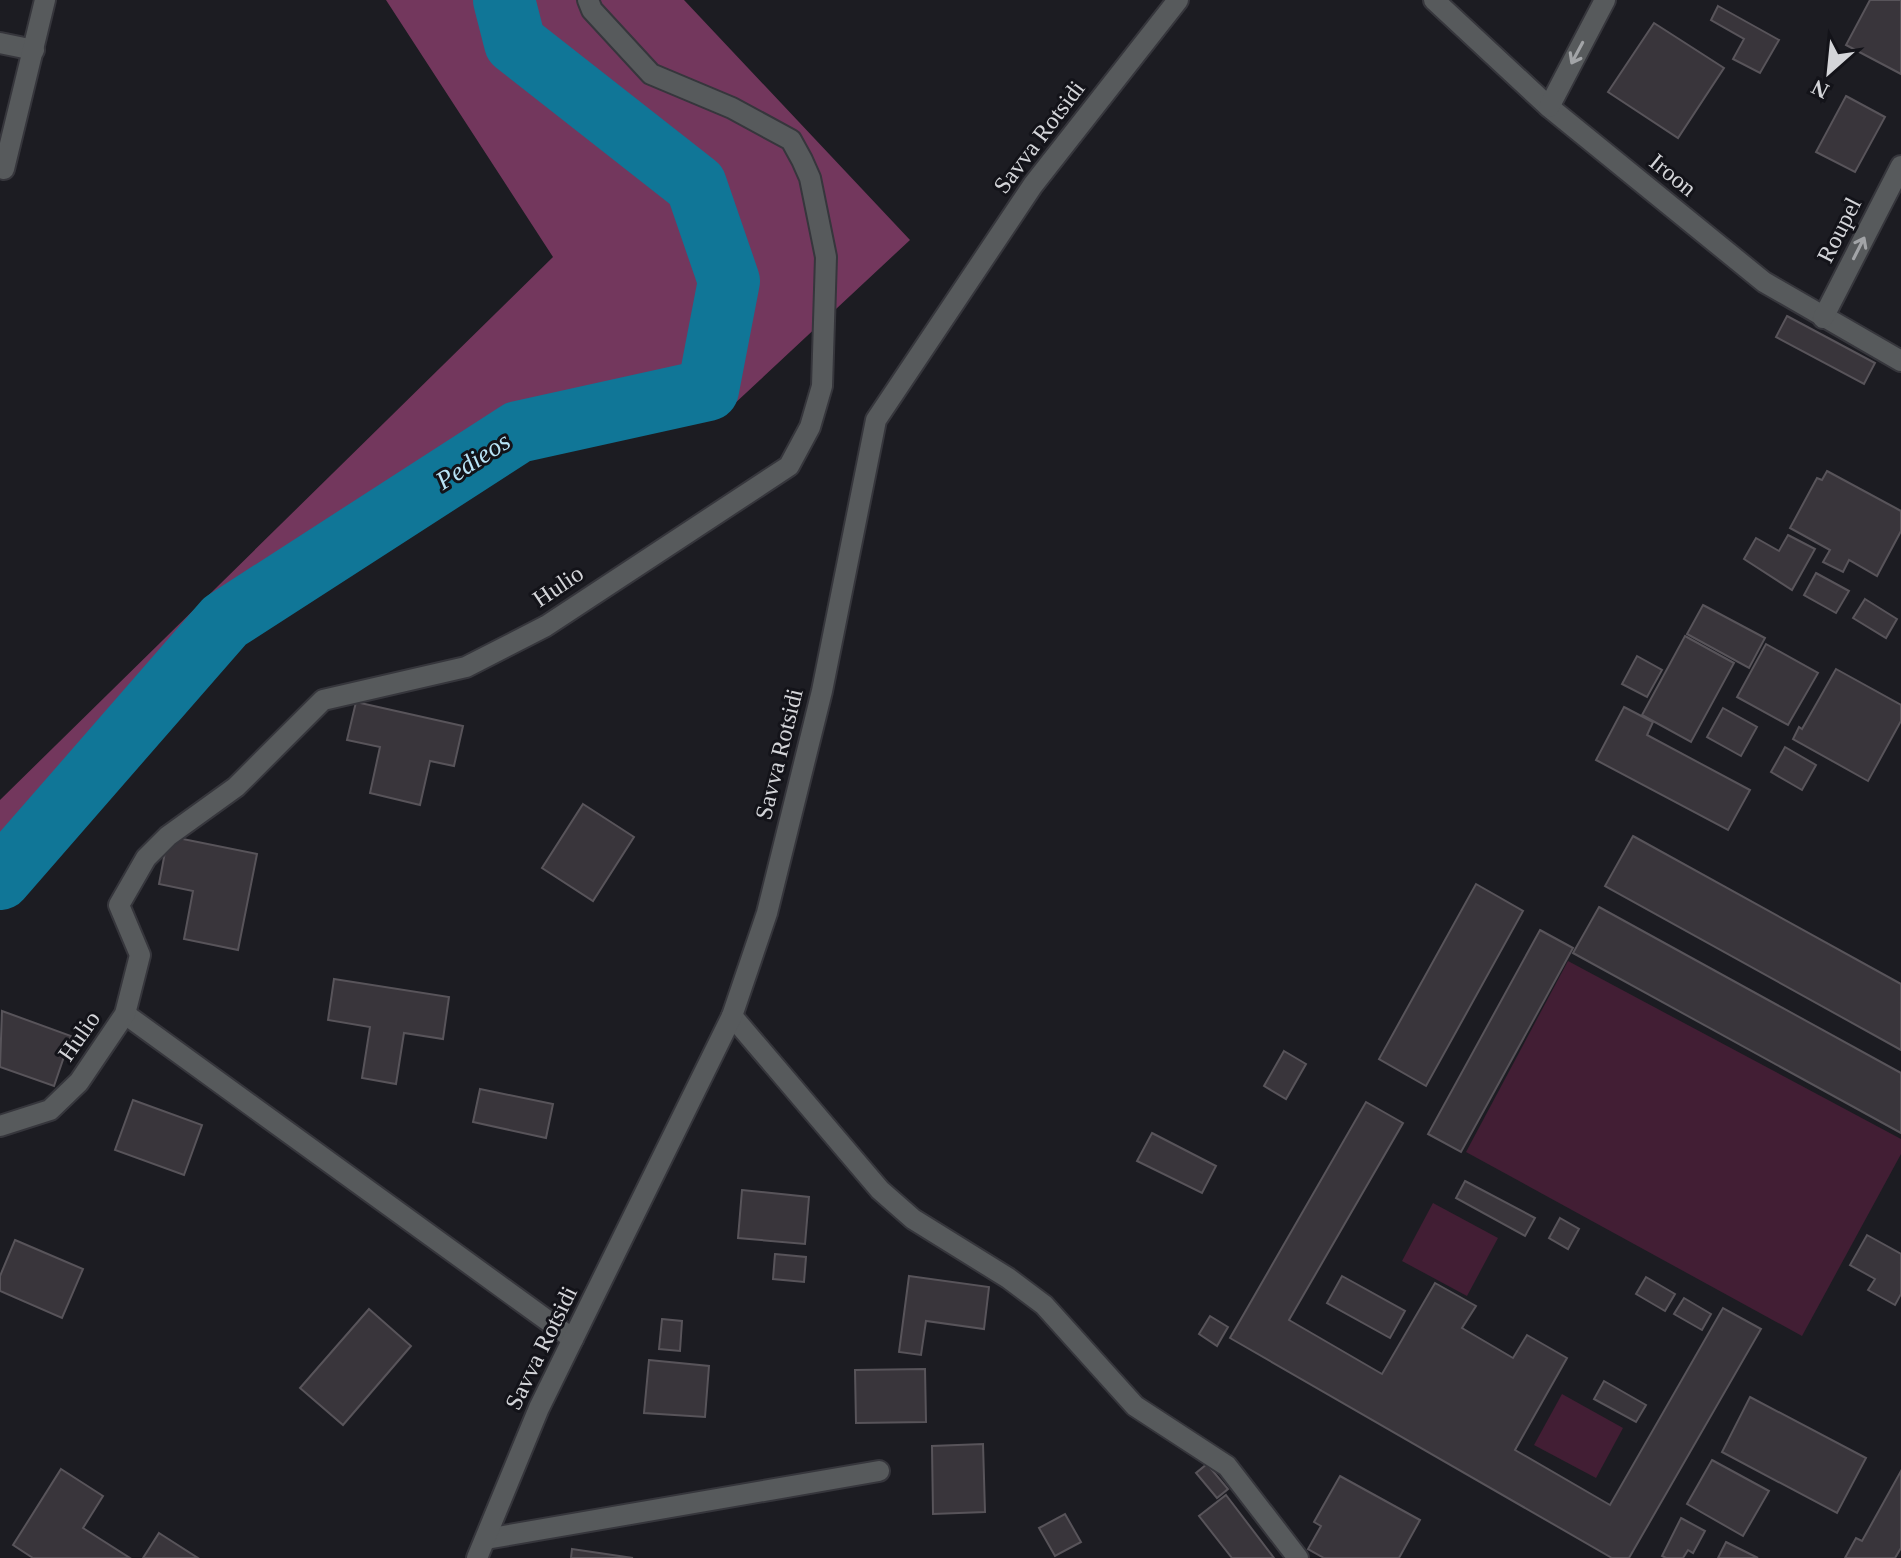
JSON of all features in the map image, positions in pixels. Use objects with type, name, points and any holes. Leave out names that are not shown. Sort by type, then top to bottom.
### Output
[{"type":"street","points":[[4,169],[45,0]]},
{"type":"street","name":"Hulio","points":[[0,1126],[50,1110],[79,1082],[125,1014],[140,955],[119,905],[146,858],[168,836],[236,787],[323,700],[466,667],[546,626],[789,466],[810,427],[822,386],[826,257],[810,178],[802,160],[791,140],[732,108],[651,74],[592,10],[588,0]]},
{"type":"street","name":"Savva Rotsidi","points":[[477,1558],[539,1408],[732,1016],[767,913],[822,691],[876,420],[1033,185],[1178,0]]},
{"type":"street","name":"Iroon","points":[[1434,0],[1549,107],[1764,282],[1901,361]]},
{"type":"street","points":[[1549,107],[1605,0]]},
{"type":"street","points":[[0,43],[34,50]]},
{"type":"street","name":"Roupel","points":[[1823,318],[1901,166]]},
{"type":"street","points":[[125,1014],[573,1339]]},
{"type":"street","points":[[732,1016],[880,1190],[913,1219],[1008,1278],[1044,1305],[1135,1406],[1227,1466],[1298,1558]]},
{"type":"street","points":[[486,1539],[879,1471]]},
{"type":"shaded area","points":[[386,0],[684,0],[910,240],[732,406],[553,440],[240,641],[0,901],[0,800],[553,257]]},
{"type":"shaded area","points":[[1568,961],[1901,1139],[1901,1154],[1802,1336],[1466,1152]]},
{"type":"shaded area","points":[[1433,1203],[1498,1238],[1467,1296],[1402,1261]]},
{"type":"shaded area","points":[[1562,1394],[1623,1428],[1596,1478],[1534,1445]]},
{"type":"building","points":[[1870,0],[1901,0],[1901,74],[1846,45]]},
{"type":"building","points":[[1718,6],[1779,40],[1760,73],[1733,59],[1744,39],[1711,20]]},
{"type":"building","points":[[1654,23],[1724,68],[1678,138],[1608,92]]},
{"type":"building","points":[[1846,96],[1885,117],[1855,172],[1816,152]]},
{"type":"building","points":[[1787,316],[1875,363],[1864,384],[1776,337]]},
{"type":"building","points":[[1827,471],[1901,511],[1901,531],[1877,576],[1849,560],[1843,572],[1823,562],[1830,550],[1790,528],[1817,478],[1822,480]]},
{"type":"building","points":[[1788,535],[1815,549],[1792,590],[1744,559],[1756,538],[1779,551]]},
{"type":"building","points":[[1816,573],[1849,591],[1836,613],[1804,595]]},
{"type":"building","points":[[1865,599],[1897,619],[1886,638],[1853,618]]},
{"type":"building","points":[[1703,605],[1765,638],[1749,668],[1687,634]]},
{"type":"building","points":[[1685,636],[1734,663],[1691,742],[1642,715]]},
{"type":"building","points":[[1766,644],[1818,673],[1788,725],[1737,697]]},
{"type":"building","points":[[1637,656],[1662,670],[1647,697],[1622,684]]},
{"type":"building","points":[[1836,669],[1901,705],[1901,721],[1868,781],[1793,739],[1799,727],[1802,729]]},
{"type":"building","points":[[356,702],[463,726],[454,766],[430,761],[420,805],[370,793],[380,747],[347,740]]},
{"type":"building","points":[[1624,707],[1653,722],[1647,735],[1750,790],[1728,830],[1596,760]]},
{"type":"building","points":[[1723,708],[1757,727],[1741,756],[1707,737]]},
{"type":"building","points":[[1785,747],[1816,765],[1802,790],[1771,772]]},
{"type":"building","points":[[583,804],[634,837],[593,901],[542,868]]},
{"type":"building","points":[[168,836],[257,854],[238,950],[184,939],[193,891],[159,884]]},
{"type":"building","points":[[1633,836],[1901,984],[1901,1050],[1605,886]]},
{"type":"building","points":[[1476,884],[1523,911],[1426,1086],[1379,1059]]},
{"type":"building","points":[[1599,907],[1901,1073],[1901,1133],[1573,953]]},
{"type":"building","points":[[1540,930],[1573,948],[1461,1152],[1428,1134]]},
{"type":"building","points":[[334,979],[449,997],[443,1039],[404,1033],[396,1084],[362,1078],[370,1027],[328,1020]]},
{"type":"building","points":[[2,1011],[71,1036],[54,1086],[0,1067]]},
{"type":"building","points":[[1284,1051],[1306,1064],[1286,1099],[1264,1086]]},
{"type":"building","points":[[480,1089],[553,1104],[546,1138],[473,1122]]},
{"type":"building","points":[[133,1100],[202,1125],[184,1175],[115,1150]]},
{"type":"building","points":[[1366,1102],[1403,1123],[1289,1320],[1382,1374],[1435,1283],[1476,1306],[1462,1328],[1513,1358],[1527,1335],[1567,1358],[1515,1450],[1610,1505],[1723,1308],[1761,1329],[1629,1558],[1612,1558],[1230,1338]]},
{"type":"building","points":[[1152,1133],[1216,1166],[1202,1193],[1137,1161]]},
{"type":"building","points":[[1465,1181],[1535,1218],[1525,1236],[1456,1198]]},
{"type":"building","points":[[742,1190],[809,1197],[805,1244],[738,1238]]},
{"type":"building","points":[[1560,1218],[1579,1229],[1568,1249],[1549,1238]]},
{"type":"building","points":[[1867,1235],[1901,1254],[1901,1294],[1895,1305],[1868,1290],[1875,1279],[1850,1265]]},
{"type":"building","points":[[15,1240],[83,1269],[62,1318],[0,1291],[0,1276]]},
{"type":"building","points":[[775,1254],[806,1257],[804,1282],[773,1279]]},
{"type":"building","points":[[909,1276],[989,1287],[984,1329],[926,1321],[921,1355],[899,1352]]},
{"type":"building","points":[[1342,1276],[1405,1311],[1390,1338],[1327,1303]]},
{"type":"building","points":[[1646,1277],[1675,1294],[1665,1311],[1636,1294]]},
{"type":"building","points":[[1684,1298],[1711,1314],[1702,1330],[1674,1314]]},
{"type":"building","points":[[369,1309],[411,1346],[343,1425],[300,1388]]},
{"type":"building","points":[[1210,1316],[1228,1327],[1217,1346],[1199,1334]]},
{"type":"building","points":[[662,1319],[682,1321],[680,1351],[659,1349]]},
{"type":"building","points":[[649,1360],[709,1366],[705,1417],[644,1413]]},
{"type":"building","points":[[925,1369],[926,1422],[856,1423],[855,1370]]},
{"type":"building","points":[[1604,1381],[1646,1405],[1636,1422],[1594,1399]]},
{"type":"building","points":[[1750,1397],[1866,1458],[1837,1513],[1722,1452]]},
{"type":"building","points":[[983,1444],[985,1512],[933,1514],[932,1446]]},
{"type":"building","points":[[1712,1460],[1769,1491],[1743,1536],[1687,1504]]},
{"type":"building","points":[[1207,1464],[1228,1489],[1217,1498],[1196,1473]]},
{"type":"building","points":[[61,1469],[103,1496],[83,1528],[130,1558],[33,1558],[13,1545]]},
{"type":"building","points":[[1901,1471],[1901,1548],[1895,1558],[1845,1558],[1856,1538],[1862,1541]]},
{"type":"building","points":[[1340,1476],[1420,1520],[1399,1558],[1324,1558],[1308,1549],[1321,1526],[1314,1522]]},
{"type":"building","points":[[1226,1495],[1274,1558],[1232,1558],[1199,1516]]},
{"type":"building","points":[[1065,1514],[1081,1542],[1055,1556],[1039,1528]]},
{"type":"building","points":[[1681,1518],[1705,1531],[1693,1553],[1688,1550],[1683,1558],[1666,1558],[1662,1556]]},
{"type":"building","points":[[159,1533],[198,1558],[143,1558]]},
{"type":"building","points":[[1726,1542],[1758,1558],[1718,1558]]},
{"type":"building","points":[[572,1549],[633,1558],[571,1558]]},
{"type":"waterway","name":"Pedieos","points":[[0,879],[225,621],[518,432],[708,390],[729,281],[696,185],[515,43],[504,0]]}]
